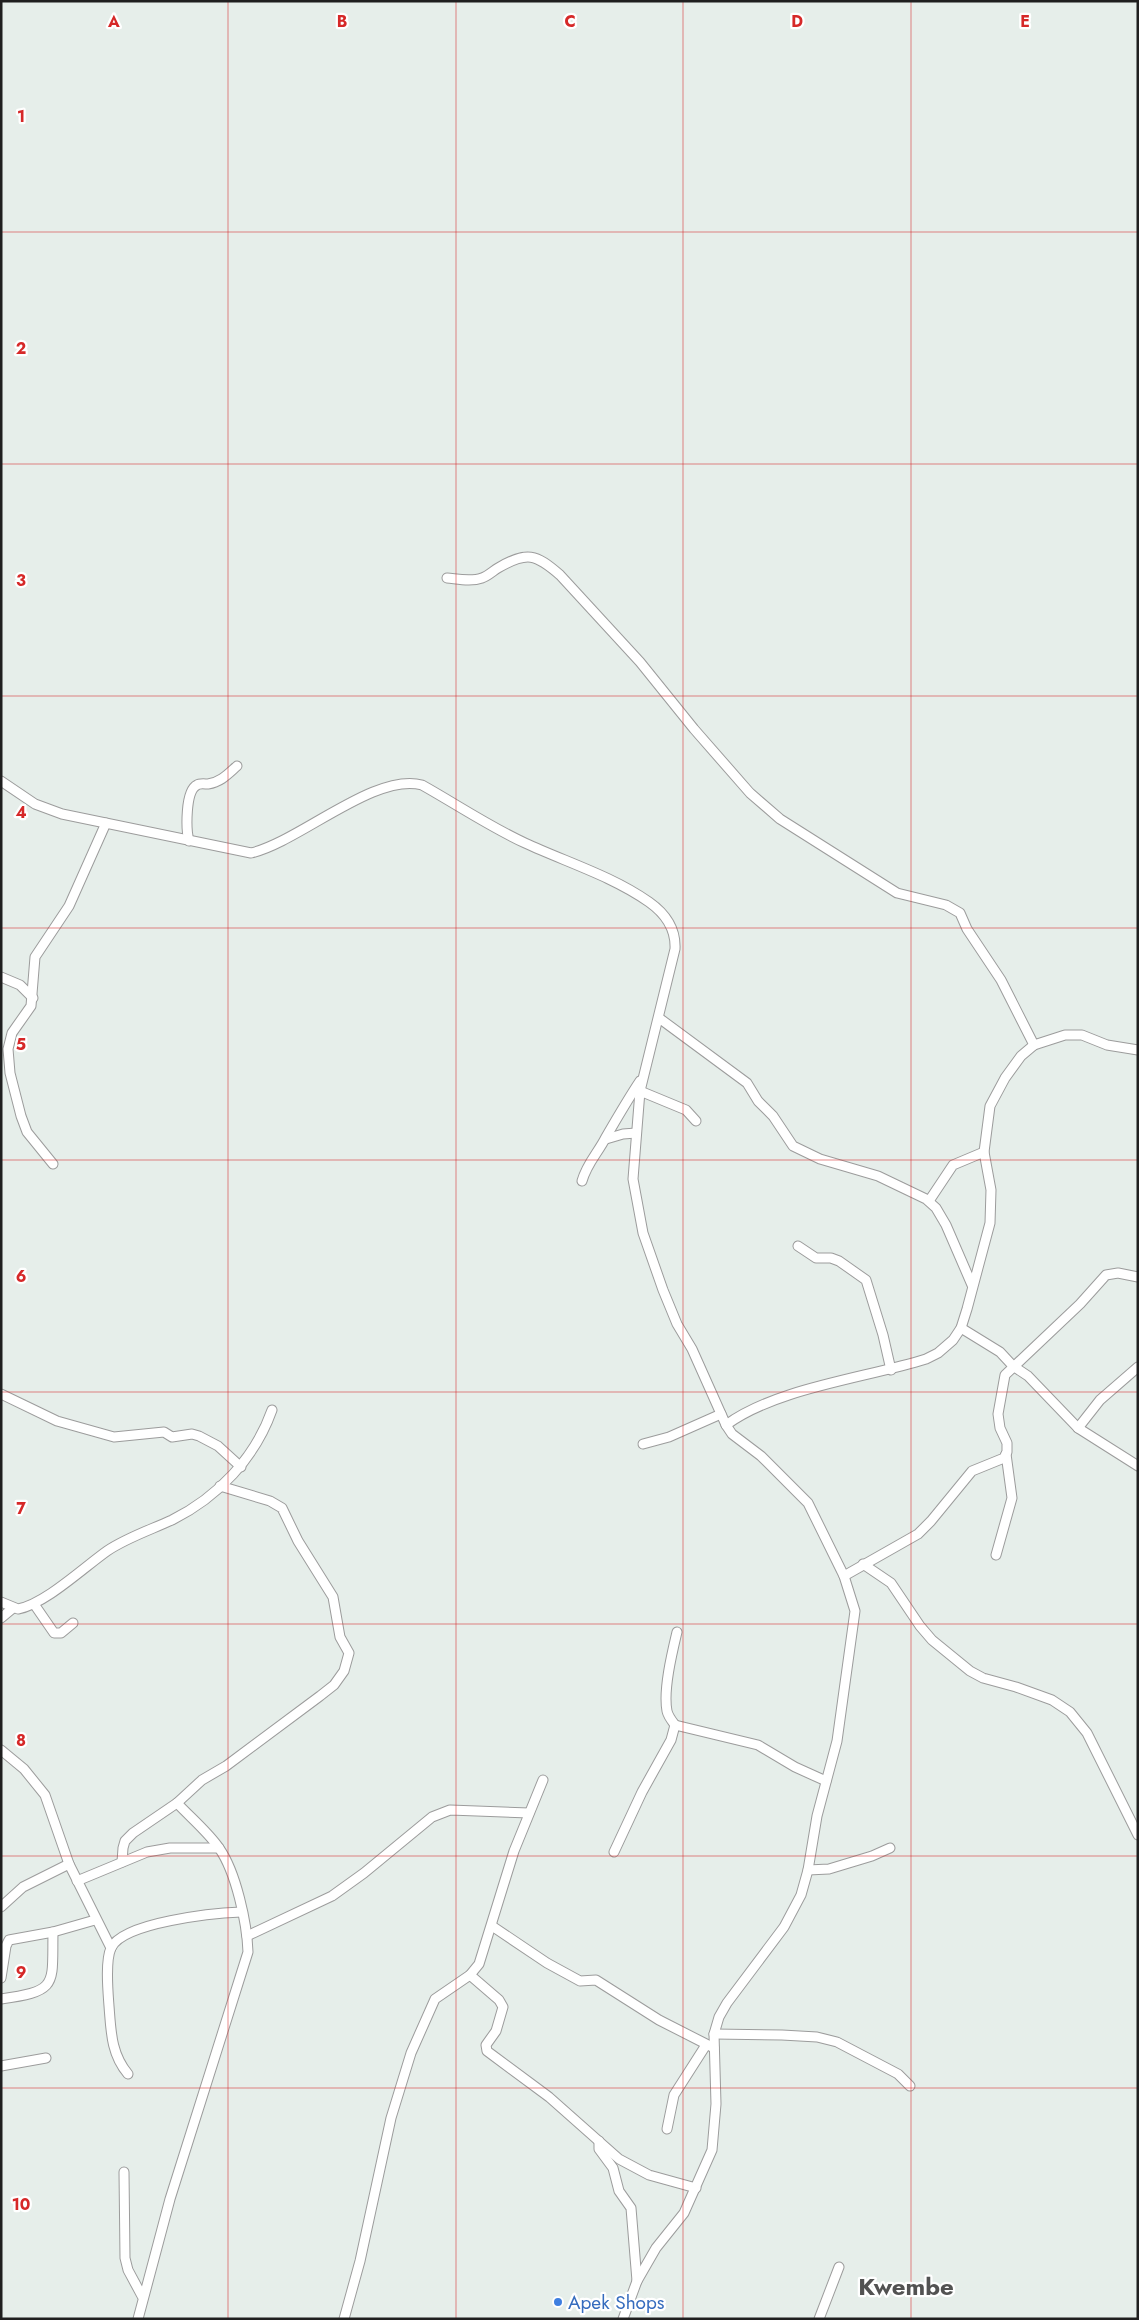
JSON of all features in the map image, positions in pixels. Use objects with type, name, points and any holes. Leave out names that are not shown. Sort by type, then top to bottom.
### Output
[{"type":"street","points":[[447,578],[470,580],[482,578],[512,560],[527,556],[536,557],[546,563],[560,575],[640,662],[694,729],[750,793],[780,819],[896,893],[946,905],[960,914],[967,929],[1001,980],[1034,1045]]},
{"type":"street","points":[[189,841],[187,821],[191,794],[194,787],[197,784],[218,782],[237,766]]},
{"type":"street","points":[[1,781],[46,809],[79,819],[251,853],[278,843],[337,810],[374,793],[405,783],[422,785],[524,843],[583,868],[643,898],[666,918],[673,928],[676,938],[675,949],[640,1091],[633,1179],[642,1232],[677,1324],[692,1349],[726,1425],[732,1434],[761,1456],[808,1503],[844,1576],[856,1611],[837,1741],[817,1816],[808,1870],[801,1896],[784,1927],[727,2003],[719,2017],[710,2046],[674,2095],[667,2129]]},
{"type":"street","points":[[53,1164],[27,1132],[21,1116],[7,1058],[12,1033],[27,1014],[33,998],[35,957],[69,906],[106,823]]},
{"type":"street","points":[[1,977],[20,985],[33,998]]},
{"type":"street","points":[[659,1018],[747,1082],[758,1101],[773,1116],[793,1146],[820,1159],[884,1179],[929,1201],[936,1208],[946,1225],[972,1285]]},
{"type":"street","points":[[726,1425],[743,1414],[775,1400],[926,1359],[938,1353],[953,1340],[961,1328],[990,1223],[991,1190],[984,1152],[990,1106],[1005,1078],[1021,1056],[1034,1045],[1048,1039],[1072,1034],[1082,1035],[1107,1045],[1138,1050]]},
{"type":"street","points":[[582,1181],[586,1169],[606,1139],[616,1117],[643,1076]]},
{"type":"street","points":[[640,1091],[686,1110],[696,1121]]},
{"type":"street","points":[[606,1139],[623,1134],[636,1133]]},
{"type":"street","points":[[929,1201],[953,1165],[984,1152]]},
{"type":"street","points":[[798,1246],[816,1258],[831,1258],[839,1261],[866,1280],[883,1335],[891,1370]]},
{"type":"street","points":[[996,1555],[1012,1498],[1006,1454],[1007,1444],[998,1420],[998,1407],[1005,1375],[1013,1366],[1032,1352],[1106,1275],[1118,1273],[1138,1277]]},
{"type":"street","points":[[961,1328],[994,1347],[1013,1366],[1028,1376],[1078,1428],[1138,1466]]},
{"type":"street","points":[[1078,1428],[1100,1400],[1138,1367]]},
{"type":"street","points":[[1,1394],[57,1421],[114,1437],[164,1432],[172,1437],[192,1434],[218,1446],[241,1467]]},
{"type":"street","points":[[1,1602],[20,1609],[34,1604],[108,1550],[174,1518],[220,1486],[241,1467],[256,1447],[272,1410]]},
{"type":"street","points":[[643,1444],[669,1437],[721,1414]]},
{"type":"street","points":[[844,1576],[925,1528],[972,1471],[1002,1460],[1006,1454]]},
{"type":"street","points":[[122,1862],[126,1841],[133,1833],[177,1803],[202,1780],[268,1736],[334,1686],[344,1671],[348,1660],[349,1653],[340,1637],[333,1597],[298,1541],[282,1508],[270,1501],[220,1486]]},
{"type":"street","points":[[863,1564],[892,1583],[920,1626],[932,1640],[970,1670],[983,1678],[1016,1686],[1052,1700],[1070,1712],[1087,1733],[1138,1835]]},
{"type":"street","points":[[34,1604],[54,1633],[61,1633],[73,1623]]},
{"type":"street","points":[[1,1618],[13,1608]]},
{"type":"street","points":[[677,1632],[670,1660],[667,1696],[667,1712],[675,1725],[758,1745],[795,1767],[826,1781]]},
{"type":"street","points":[[614,1852],[642,1792],[671,1740],[675,1725]]},
{"type":"street","points":[[1,1750],[24,1769],[45,1795],[69,1864],[95,1920],[111,1948],[108,1978],[111,2032],[116,2058],[128,2074]]},
{"type":"street","points":[[344,2319],[360,2261],[391,2118],[411,2053],[435,1999],[470,1975],[479,1964],[514,1851],[543,1780]]},
{"type":"street","points":[[138,2319],[142,2296],[205,2083],[248,1952],[248,1936],[234,1877],[219,1848],[177,1803]]},
{"type":"street","points":[[248,1936],[332,1896],[364,1873],[432,1817],[450,1810],[529,1813]]},
{"type":"street","points":[[77,1881],[147,1852],[170,1848],[219,1848]]},
{"type":"street","points":[[808,1870],[829,1869],[872,1856],[890,1848]]},
{"type":"street","points":[[1,1907],[23,1887],[69,1864]]},
{"type":"street","points":[[111,1948],[119,1939],[179,1918],[241,1912]]},
{"type":"street","points":[[1,1978],[6,1946],[9,1940],[53,1932],[95,1920]]},
{"type":"street","points":[[492,1926],[547,1963],[580,1981],[596,1980],[658,2020],[710,2046]]},
{"type":"street","points":[[1,1998],[23,1996],[44,1989],[50,1983],[52,1975],[53,1932]]},
{"type":"street","points":[[470,1975],[499,2000],[503,2007],[496,2031],[486,2045],[487,2051],[549,2097],[619,2159],[640,2171],[696,2188]]},
{"type":"street","points":[[714,2034],[782,2034],[818,2037],[837,2042],[898,2074],[910,2086]]},
{"type":"street","points":[[623,2319],[637,2281],[656,2248],[684,2213],[712,2150],[716,2104],[710,2046]]},
{"type":"street","points":[[1,2066],[46,2058]]},
{"type":"street","points":[[599,2141],[599,2149],[613,2168],[619,2191],[631,2208],[637,2281]]},
{"type":"street","points":[[124,2172],[125,2258],[128,2270],[142,2296]]},
{"type":"street","points":[[820,2319],[839,2267]]},
{"type":"place","name":"Apek Shops","points":[[558,2302]]},
{"type":"district","name":"Kwembe","points":[[906,2287]]}]
